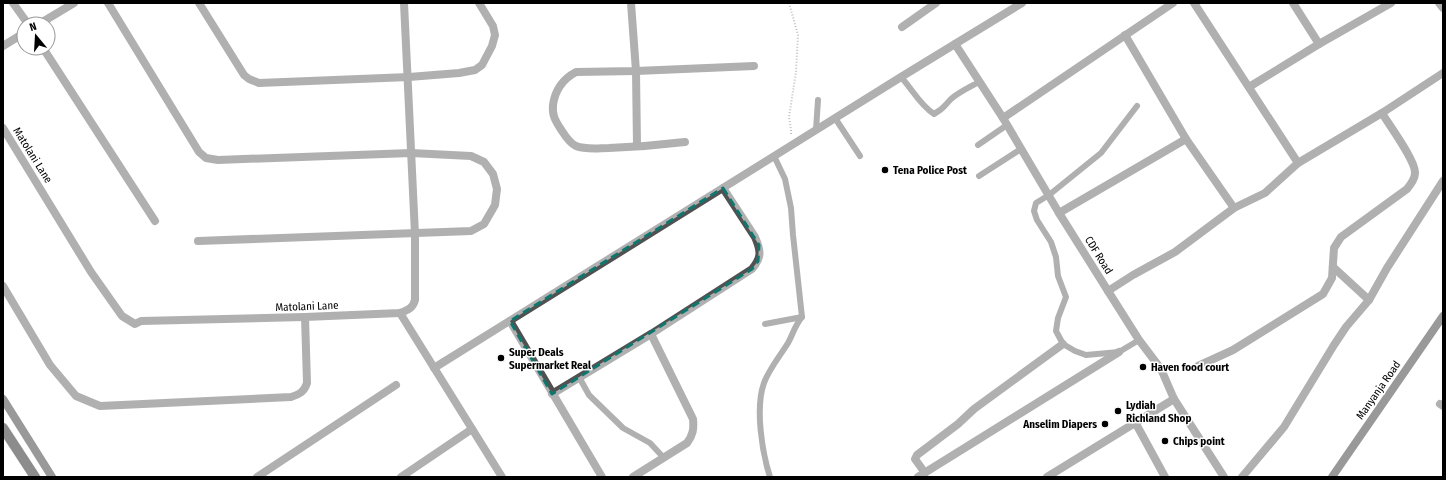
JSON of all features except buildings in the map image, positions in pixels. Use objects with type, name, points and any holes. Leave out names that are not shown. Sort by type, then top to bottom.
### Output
[{"type":"main road","name":"Manyanja Road","points":[[1332,477],[1443,316]]},
{"type":"main road","points":[[3,399],[52,477]]},
{"type":"main road","points":[[3,428],[35,477]]},
{"type":"street","points":[[13,3],[22,16]]},
{"type":"street","points":[[52,16],[74,3]]},
{"type":"street","points":[[108,3],[199,152],[206,158],[218,160],[411,154],[471,156],[484,162],[493,174],[497,188],[494,205],[484,224],[471,231],[198,241]]},
{"type":"street","points":[[199,3],[240,69],[249,79],[259,82],[409,77],[459,73],[475,70],[482,64],[492,46],[495,35],[493,26],[479,3]]},
{"type":"street","points":[[404,3],[409,77],[415,300],[414,305],[409,309],[400,312],[502,477]]},
{"type":"street","points":[[631,3],[636,71],[638,146]]},
{"type":"street","points":[[902,27],[936,3]]},
{"type":"street","points":[[434,368],[900,77],[1022,3]]},
{"type":"street","points":[[1005,122],[1125,35],[1173,3]]},
{"type":"street","points":[[1194,3],[1298,163]]},
{"type":"street","points":[[1294,3],[1319,44]]},
{"type":"street","points":[[1249,87],[1319,44],[1391,3]]},
{"type":"street","points":[[1439,3],[1443,8]]},
{"type":"street","points":[[1125,35],[1186,139],[1234,208]]},
{"type":"street","points":[[3,46],[16,38]]},
{"type":"street","name":"CDF Road","points":[[955,44],[1005,122],[1059,213],[1139,340],[1161,369],[1174,399],[1224,477]]},
{"type":"street","points":[[48,56],[155,221]]},
{"type":"street","points":[[685,142],[590,148],[575,146],[566,137],[554,120],[552,111],[559,86],[567,76],[576,72],[754,66]]},
{"type":"street","points":[[1108,291],[1133,275],[1175,252],[1234,208],[1265,193],[1298,163],[1382,113],[1443,74]]},
{"type":"street","points":[[1198,366],[1233,350],[1323,294],[1332,278],[1334,248],[1341,237],[1407,189],[1413,181],[1416,172],[1413,162],[1382,113]]},
{"type":"street","name":"Matolani Lane","points":[[3,128],[91,272],[122,316],[135,324],[141,321],[305,317],[400,312]]},
{"type":"street","points":[[1059,213],[1186,139]]},
{"type":"street","points":[[1242,477],[1284,427],[1334,345],[1346,327],[1369,300],[1387,268],[1443,181]]},
{"type":"street","points":[[552,394],[651,334],[752,269],[758,261],[760,253],[755,237],[723,188]]},
{"type":"street","points":[[1333,267],[1369,300]]},
{"type":"street","points":[[3,286],[50,365],[76,396],[100,406],[291,397],[298,395],[304,391],[307,383],[305,317]]},
{"type":"street","points":[[510,321],[602,477]]},
{"type":"street","points":[[633,477],[687,443],[692,436],[694,428],[693,418],[651,334]]},
{"type":"street","points":[[1063,344],[974,409],[958,424],[917,455],[915,459],[921,475],[1119,352]]},
{"type":"street","points":[[257,477],[396,385]]},
{"type":"street","points":[[1047,477],[1058,474],[1135,422],[1174,399]]},
{"type":"street","points":[[1135,422],[1165,477]]},
{"type":"street","points":[[401,477],[472,429]]},
{"type":"lane","points":[[900,77],[916,94],[925,108],[934,114],[944,108],[960,93],[979,82]]},
{"type":"lane","points":[[816,130],[818,100]]},
{"type":"lane","points":[[1138,106],[1101,153],[1049,195],[1036,203],[1034,211],[1037,220],[1052,242],[1056,257],[1058,276],[1066,297],[1058,318],[1056,331],[1063,344],[1074,351],[1086,355],[1103,352],[1119,352],[1139,340]]},
{"type":"lane","points":[[835,118],[860,156]]},
{"type":"lane","points":[[978,145],[1005,122]]},
{"type":"lane","points":[[979,176],[1021,149]]},
{"type":"lane","points":[[770,477],[766,465],[760,414],[761,394],[765,382],[791,337],[796,324],[802,317],[791,208],[785,179],[774,156]]},
{"type":"lane","points":[[764,324],[802,317]]},
{"type":"lane","points":[[579,377],[590,395],[623,428],[650,443],[664,458]]},
{"type":"path","points":[[788,147],[791,130],[789,117],[796,72],[798,35],[789,3]]},
{"type":"highlighted area","points":[[723,188],[759,245],[758,261],[752,269],[552,394],[510,321]]},
{"type":"place","name":"Tena Police Post","points":[[885,170]]},
{"type":"place","name":"Super Deals Supermarket Real","points":[[501,358]]},
{"type":"place","name":"Haven food court","points":[[1143,367]]},
{"type":"place","name":"Lydiah Richland Shop","points":[[1118,411]]},
{"type":"place","name":"Anselim Diapers","points":[[1105,424]]},
{"type":"place","name":"Chips point","points":[[1165,441]]}]
